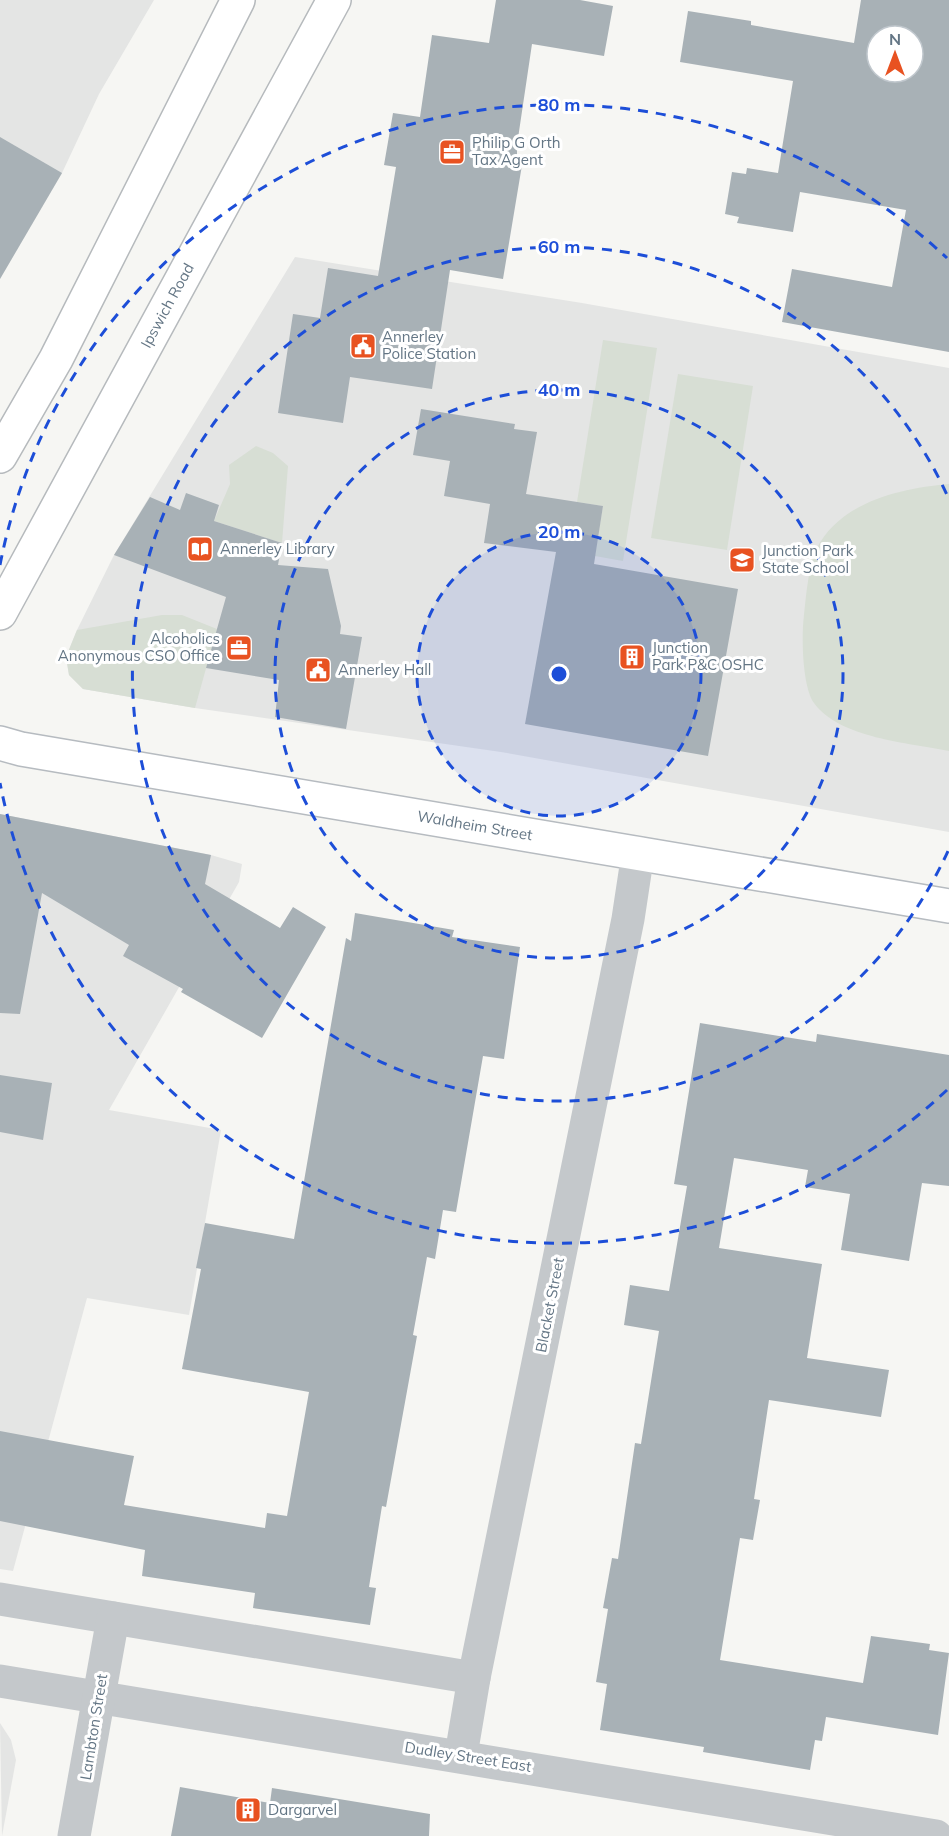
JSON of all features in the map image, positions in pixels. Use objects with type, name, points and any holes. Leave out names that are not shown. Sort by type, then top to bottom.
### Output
[{"type":"main road","points":[[0,456],[56,358],[238,0]]},
{"type":"main road","name":"Ipswich Road","points":[[0,613],[334,0]]},
{"type":"main road","name":"Waldheim Street","points":[[0,743],[21,749],[949,906]]},
{"type":"street","name":"Blacket Street","points":[[460,1755],[628,920],[638,853]]},
{"type":"street","points":[[0,1599],[474,1678]]},
{"type":"street","name":"Lambton Street","points":[[75,1836],[113,1618]]},
{"type":"street","name":"Dudley Street East","points":[[0,1681],[460,1755],[803,1825],[936,1836]]},
{"type":"shaded area","points":[[0,0],[154,0],[99,94],[62,173],[0,279]]},
{"type":"shaded area","points":[[295,257],[582,303],[949,368],[949,832],[501,752],[195,708],[83,689],[69,675],[66,657],[77,630],[114,555]]},
{"type":"shaded area","points":[[603,340],[657,348],[623,561],[595,556],[603,506],[577,502]]},
{"type":"shaded area","points":[[678,374],[753,386],[727,550],[651,538]]},
{"type":"shaded area","points":[[256,446],[273,453],[288,466],[282,543],[214,521],[230,484],[229,465]]},
{"type":"shaded area","points":[[949,484],[949,751],[876,737],[840,724],[825,715],[810,696],[804,666],[803,634],[813,557],[826,534],[840,520],[873,500],[911,489]]},
{"type":"shaded area","points":[[162,615],[182,615],[217,629],[195,708],[83,689],[69,675],[66,657],[77,630]]},
{"type":"shaded area","points":[[0,814],[211,855],[242,864],[239,882],[109,1110],[221,1130],[189,1315],[87,1298],[13,1571],[0,1569]]},
{"type":"shaded area","points":[[0,1723],[11,1740],[16,1760],[2,1836]]},
{"type":"building","points":[[496,0],[580,0],[613,6],[604,56],[532,44],[517,145],[517,158],[523,159],[503,279],[450,270],[432,389],[350,377],[343,423],[278,413],[293,314],[320,318],[328,268],[378,276],[396,167],[384,165],[393,113],[420,117],[432,35],[489,43]]},
{"type":"building","points":[[861,0],[949,0],[949,352],[782,322],[792,269],[892,287],[906,210],[800,192],[793,232],[737,223],[739,217],[725,214],[732,172],[746,174],[747,168],[778,173],[793,81],[680,62],[688,11],[751,21],[751,25],[854,43]]},
{"type":"building","points":[[0,137],[62,173],[0,279]]},
{"type":"building","name":"Junction Park P&C OSHC","points":[[421,409],[515,424],[514,429],[537,432],[526,494],[603,506],[594,564],[738,589],[708,756],[525,724],[556,552],[484,543],[490,504],[444,496],[450,461],[413,455]]},
{"type":"building","points":[[186,493],[219,505],[214,521],[282,543],[278,565],[328,569],[341,626],[340,634],[362,637],[346,729],[275,717],[279,680],[206,668],[226,597],[114,555],[150,497],[180,510]]},
{"type":"building","points":[[0,814],[211,855],[205,884],[280,928],[293,907],[326,927],[262,1038],[181,992],[183,989],[123,956],[129,945],[42,893],[20,1014],[0,1013]]},
{"type":"building","points":[[355,913],[454,930],[452,937],[520,947],[504,1059],[483,1056],[456,1212],[443,1210],[435,1259],[427,1257],[413,1335],[417,1336],[386,1507],[382,1506],[369,1587],[376,1588],[370,1625],[253,1608],[255,1593],[142,1576],[145,1550],[0,1521],[0,1431],[134,1456],[124,1505],[265,1528],[267,1513],[287,1516],[309,1392],[182,1369],[201,1269],[196,1268],[205,1223],[294,1239],[346,938],[351,941]]},
{"type":"building","points":[[700,1023],[816,1042],[817,1034],[949,1055],[949,1186],[922,1183],[909,1261],[841,1250],[850,1194],[805,1187],[808,1170],[734,1158],[719,1248],[822,1264],[807,1358],[889,1370],[881,1417],[769,1400],[754,1499],[760,1500],[753,1540],[740,1538],[720,1660],[863,1683],[871,1636],[930,1644],[929,1650],[949,1653],[938,1735],[826,1717],[822,1741],[815,1740],[810,1770],[703,1752],[704,1747],[600,1730],[607,1684],[596,1682],[608,1609],[603,1608],[612,1558],[618,1559],[635,1443],[641,1444],[659,1331],[624,1325],[630,1285],[669,1291],[687,1186],[674,1184]]},
{"type":"building","points":[[0,1075],[52,1083],[43,1140],[0,1132]]},
{"type":"building","name":"Dargarvel","points":[[180,1787],[270,1803],[272,1788],[430,1814],[429,1836],[171,1836]]},
{"type":"place","name":"Philip G Orth Tax Agent","points":[[452,152]]},
{"type":"place","name":"Annerley Police Station","points":[[363,346]]},
{"type":"place","name":"Annerley Library","points":[[200,549]]},
{"type":"place","name":"Junction Park State School","points":[[742,560]]},
{"type":"place","name":"Alcoholics Anonymous CSO Office","points":[[239,648]]},
{"type":"place","name":"Junction Park P&C OSHC","points":[[632,657]]},
{"type":"place","name":"Annerley Hall","points":[[318,670]]},
{"type":"place","name":"Dargarvel","points":[[248,1810]]}]
